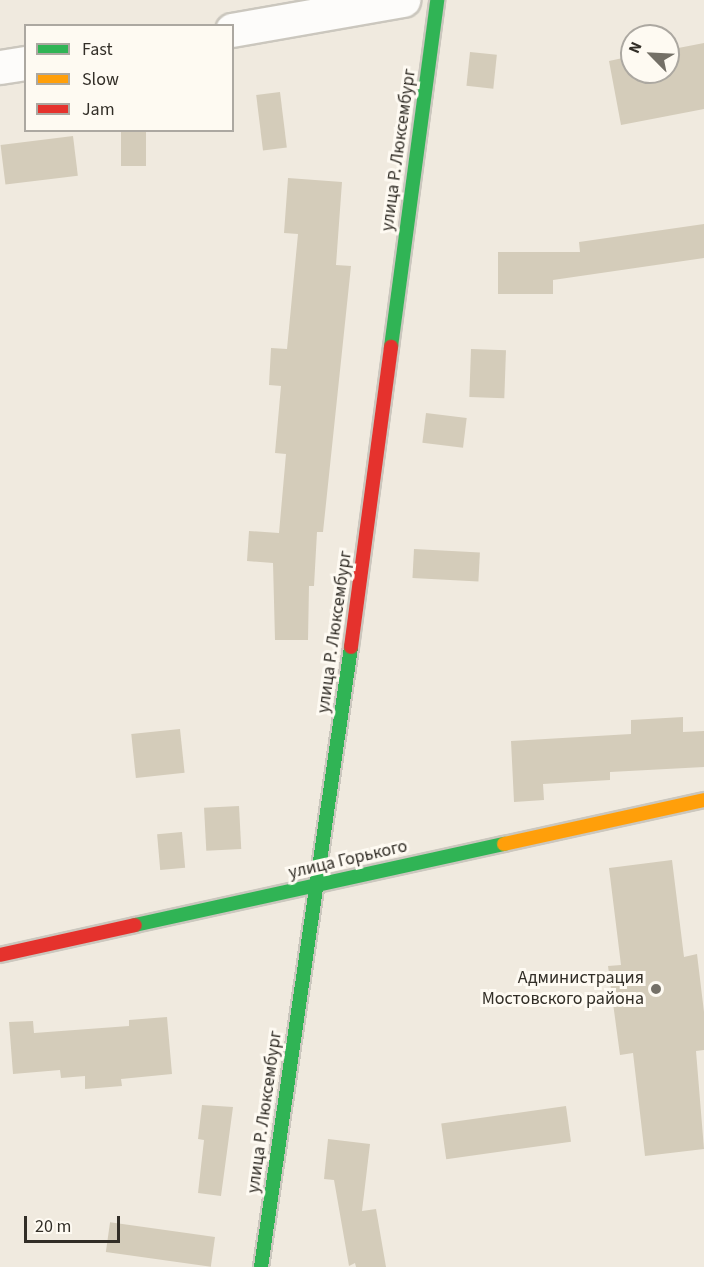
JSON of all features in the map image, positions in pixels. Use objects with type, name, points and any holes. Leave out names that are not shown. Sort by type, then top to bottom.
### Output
[{"type":"street","points":[[234,30],[403,0]]},
{"type":"street","name":"улица Р. Люксембург","points":[[261,1267],[317,886],[437,0]]},
{"type":"street","points":[[0,67],[24,63]]},
{"type":"street","name":"улица Горького","points":[[0,955],[704,800]]},
{"type":"building","points":[[704,43],[704,109],[621,125],[609,61],[620,59],[620,84],[680,84],[680,48]]},
{"type":"building","points":[[470,52],[497,55],[493,89],[466,86]]},
{"type":"building","points":[[280,92],[287,148],[263,151],[256,95]]},
{"type":"building","points":[[121,132],[146,132],[146,166],[121,166]]},
{"type":"building","points":[[73,136],[78,176],[5,185],[1,145]]},
{"type":"building","points":[[288,178],[342,182],[336,265],[351,266],[323,532],[317,532],[314,586],[309,586],[308,640],[275,640],[273,563],[247,561],[249,531],[279,533],[286,454],[275,453],[281,386],[269,385],[271,348],[287,349],[298,234],[284,233]]},
{"type":"building","points":[[704,224],[704,258],[553,280],[553,294],[498,294],[498,252],[580,252],[579,242]]},
{"type":"building","points":[[471,349],[506,350],[504,398],[469,397]]},
{"type":"building","points":[[426,413],[467,418],[463,448],[422,443]]},
{"type":"building","points":[[414,549],[480,552],[478,581],[412,578]]},
{"type":"building","points":[[683,717],[683,732],[704,731],[704,767],[610,772],[610,780],[543,784],[544,800],[514,802],[511,741],[631,734],[631,720]]},
{"type":"building","points":[[180,729],[185,773],[136,778],[131,734]]},
{"type":"building","points":[[239,806],[241,849],[206,851],[204,808]]},
{"type":"building","points":[[182,832],[185,868],[160,870],[157,834]]},
{"type":"building","name":"Администрация Мостовского района","points":[[672,860],[684,957],[697,954],[704,1012],[704,1050],[696,1051],[704,1149],[645,1156],[633,1053],[620,1055],[608,966],[621,965],[609,868]]},
{"type":"building","points":[[167,1017],[172,1074],[121,1079],[122,1086],[85,1089],[85,1076],[61,1078],[60,1070],[13,1074],[9,1022],[33,1021],[34,1033],[129,1026],[129,1020]]},
{"type":"building","points":[[202,1105],[233,1107],[221,1196],[198,1193],[204,1140],[198,1139]]},
{"type":"building","points":[[566,1106],[571,1142],[446,1159],[441,1124]]},
{"type":"building","points":[[328,1139],[370,1144],[362,1211],[376,1209],[386,1267],[356,1267],[355,1263],[349,1266],[334,1180],[324,1179]]},
{"type":"building","points":[[110,1222],[215,1237],[211,1267],[106,1252]]},
{"type":"traffic: fast","points":[[391,347],[437,0]]},
{"type":"traffic: fast","points":[[261,1267],[351,647]]},
{"type":"traffic: fast","points":[[135,925],[504,844]]},
{"type":"traffic: slow","points":[[504,844],[704,800]]},
{"type":"traffic: jam","points":[[351,647],[391,347]]},
{"type":"traffic: jam","points":[[0,955],[135,925]]},
{"type":"place","name":"Администрация Мостовского района","points":[[656,989]]}]
